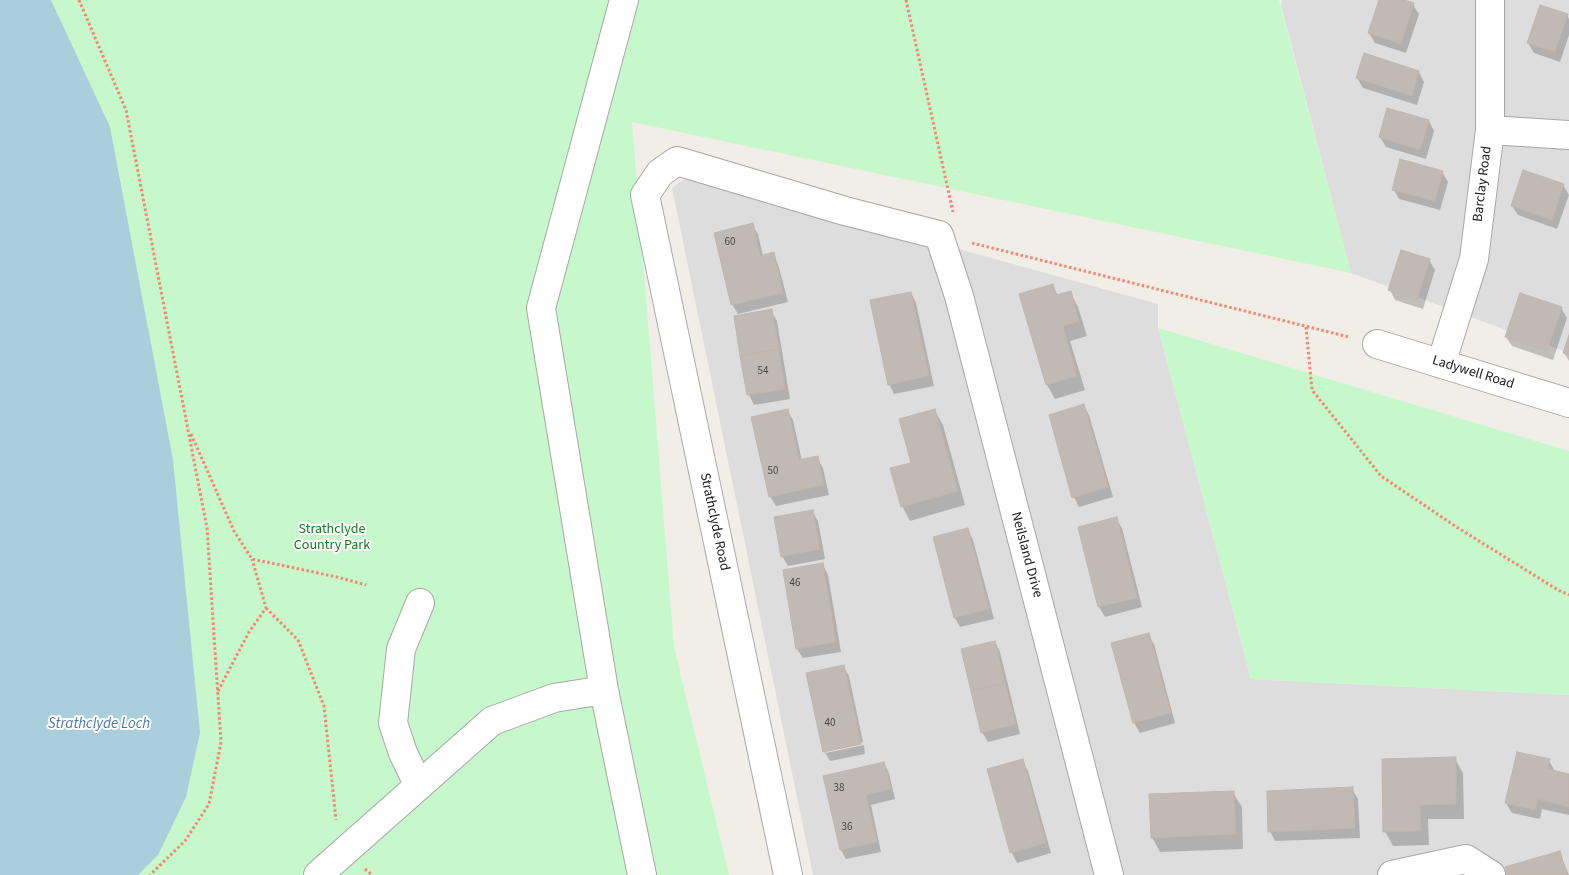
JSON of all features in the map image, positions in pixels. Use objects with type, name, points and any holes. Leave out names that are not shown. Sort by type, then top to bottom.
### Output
[{"type":"street","points":[[624,0],[541,308],[604,690],[642,875]]},
{"type":"street","name":"Barclay Road","points":[[1441,364],[1474,260],[1490,130],[1490,0]]},
{"type":"street","points":[[1490,130],[1569,135]]},
{"type":"street","name":"Strathclyde Road","points":[[788,875],[645,195],[660,173],[677,161],[845,211],[950,238]]},
{"type":"street","name":"Neilsland Drive","points":[[950,238],[959,296],[1109,875]]},
{"type":"street","name":"Ladywell Road","points":[[1377,344],[1569,403]]},
{"type":"street","points":[[419,786],[402,753],[393,723],[401,649],[420,603]]},
{"type":"street","points":[[318,875],[492,721],[554,698],[604,690]]},
{"type":"street","points":[[1392,875],[1430,871],[1466,859],[1491,875]]},
{"type":"path","points":[[79,0],[126,110],[207,528],[221,742],[209,804],[185,841],[150,875]]},
{"type":"path","points":[[906,0],[950,238],[1377,344]]},
{"type":"path","points":[[1306,327],[1312,390],[1382,476],[1455,526],[1558,590],[1569,594]]},
{"type":"path","points":[[188,428],[234,530],[252,560],[266,608],[298,640],[324,706],[336,825],[346,851],[372,875]]},
{"type":"path","points":[[252,560],[337,577],[366,586]]},
{"type":"path","points":[[218,692],[249,632],[266,608]]},
{"type":"shaded area","points":[[1282,0],[1569,0],[1569,353],[1351,273],[1281,5]]},
{"type":"shaded area","points":[[690,175],[1158,304],[1158,328],[1251,679],[1569,695],[1569,875],[813,875],[672,188]]},
{"type":"green space","name":"Strathclyde Country Park","points":[[0,0],[1279,0],[1351,273],[632,122],[674,647],[729,875],[0,875]]},
{"type":"green space","points":[[1158,328],[1569,451],[1569,695],[1251,679]]},
{"type":"water","name":"Strathclyde Loch","points":[[0,0],[51,0],[110,127],[173,460],[200,733],[186,797],[158,855],[138,875],[0,875]]},
{"type":"building","points":[[1379,0],[1404,0],[1414,3],[1401,44],[1368,33]]},
{"type":"building","points":[[1540,5],[1568,14],[1555,52],[1527,43]]},
{"type":"building","points":[[1364,53],[1419,71],[1412,96],[1356,78]]},
{"type":"building","points":[[1387,108],[1429,120],[1420,150],[1379,137]]},
{"type":"building","points":[[1400,159],[1443,171],[1435,201],[1392,190]]},
{"type":"building","points":[[1523,170],[1564,184],[1552,220],[1511,206]]},
{"type":"building","points":[[753,223],[760,256],[774,252],[783,293],[731,305],[714,233]]},
{"type":"building","points":[[1401,250],[1430,259],[1417,300],[1388,290]]},
{"type":"building","points":[[1053,284],[1056,295],[1071,291],[1079,321],[1063,326],[1077,376],[1046,385],[1019,294]]},
{"type":"building","points":[[911,292],[929,376],[888,385],[870,300]]},
{"type":"building","points":[[1520,293],[1562,307],[1547,351],[1505,337]]},
{"type":"building","points":[[772,309],[779,349],[740,356],[734,316]]},
{"type":"building","points":[[1569,335],[1569,355],[1563,353]]},
{"type":"building","points":[[779,349],[785,389],[747,395],[740,356]]},
{"type":"building","points":[[1084,404],[1108,487],[1072,498],[1049,415]]},
{"type":"building","points":[[788,409],[799,460],[818,456],[824,485],[769,497],[751,417]]},
{"type":"building","points":[[935,409],[958,491],[901,507],[890,468],[911,463],[899,419]]},
{"type":"building","points":[[813,510],[820,549],[781,557],[774,517]]},
{"type":"building","points":[[1117,517],[1137,598],[1098,607],[1078,527]]},
{"type":"building","points":[[968,528],[989,609],[954,618],[933,537]]},
{"type":"building","points":[[823,563],[836,642],[796,649],[783,570]]},
{"type":"building","points":[[1149,633],[1171,713],[1133,723],[1111,643]]},
{"type":"building","points":[[995,641],[1005,683],[971,691],[961,649]]},
{"type":"building","points":[[844,665],[861,744],[823,752],[806,673]]},
{"type":"building","points":[[1005,683],[1016,724],[981,733],[971,691]]},
{"type":"building","points":[[1517,752],[1550,759],[1548,769],[1569,774],[1569,807],[1537,799],[1535,810],[1505,803]]},
{"type":"building","points":[[1456,757],[1456,804],[1420,805],[1421,831],[1383,832],[1382,759]]},
{"type":"building","points":[[1023,759],[1046,843],[1010,853],[987,769]]},
{"type":"building","points":[[884,762],[891,789],[866,795],[877,842],[840,850],[823,776]]},
{"type":"building","points":[[1353,787],[1355,828],[1268,832],[1267,791]]},
{"type":"building","points":[[1234,791],[1236,834],[1151,838],[1149,794]]},
{"type":"building","points":[[1560,851],[1567,875],[1507,875],[1505,867]]}]
